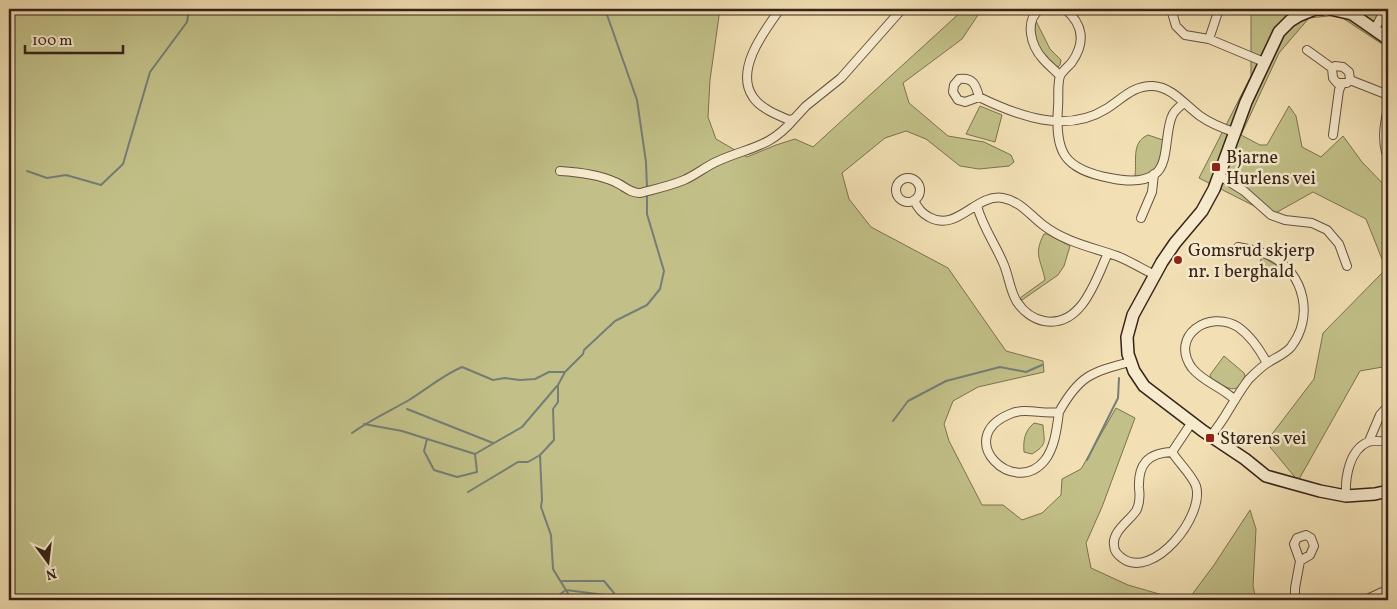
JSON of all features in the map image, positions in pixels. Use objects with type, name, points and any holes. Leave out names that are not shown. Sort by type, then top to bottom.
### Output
[{"type":"street","points":[[780,9],[756,45],[750,62],[749,88],[757,102],[784,118],[794,119]]},
{"type":"street","points":[[560,171],[575,172],[616,182],[628,191],[640,193],[685,180],[717,161],[746,152],[766,143],[784,131],[806,106],[841,78],[902,9]]},
{"type":"street","points":[[1040,9],[1034,15],[1032,21],[1033,43],[1043,60],[1060,76]]},
{"type":"street","points":[[1065,9],[1076,20],[1080,29],[1081,41],[1079,51],[1060,76],[1057,121],[1060,148],[1076,166],[1102,176],[1129,181],[1145,179],[1154,174],[1160,169],[1163,161],[1172,115],[1184,103]]},
{"type":"street","points":[[1171,9],[1180,31],[1187,36],[1210,39],[1264,62]]},
{"type":"street","points":[[1210,39],[1212,26],[1219,9]]},
{"type":"street","points":[[1322,9],[1306,12],[1284,26],[1264,62],[1234,132],[1220,176],[1202,211],[1168,252],[1155,275],[1133,315],[1128,330],[1127,345],[1130,362],[1138,379],[1144,386],[1211,436],[1245,458],[1266,476],[1346,496],[1388,491]]},
{"type":"street","points":[[1330,9],[1352,14],[1388,39]]},
{"type":"street","points":[[1375,29],[1385,9]]},
{"type":"street","points":[[1307,50],[1332,68],[1343,67],[1349,72],[1350,80]]},
{"type":"street","points":[[1332,68],[1333,78],[1337,83],[1347,83],[1350,80]]},
{"type":"street","points":[[1350,80],[1388,95]]},
{"type":"street","points":[[1333,135],[1339,90],[1342,84]]},
{"type":"street","points":[[979,97],[1012,111],[1043,120],[1067,122],[1093,116],[1132,90],[1144,86],[1162,87],[1170,91],[1201,117],[1221,128],[1234,132]]},
{"type":"street","points":[[1388,107],[1383,130],[1384,146],[1388,154]]},
{"type":"street","points":[[1141,218],[1152,192],[1154,174]]},
{"type":"street","points":[[1220,176],[1244,191],[1271,215],[1285,220],[1312,223],[1327,230],[1339,244],[1347,266]]},
{"type":"street","points":[[914,200],[924,214],[934,220],[951,220],[978,206],[984,200],[1001,197],[1008,199],[1025,209],[1042,225],[1064,239],[1108,253],[1155,275]]},
{"type":"street","points":[[978,206],[984,227],[1007,273],[1016,301],[1026,313],[1042,321],[1055,321],[1067,317],[1077,310],[1089,294],[1108,253]]},
{"type":"street","points":[[1211,436],[1248,380],[1267,363],[1286,353],[1301,329],[1304,314],[1302,293],[1294,276],[1283,264],[1259,252],[1238,247]]},
{"type":"street","points":[[1235,400],[1226,392],[1200,376],[1191,366],[1185,348],[1186,342],[1194,330],[1201,324],[1211,321],[1229,323],[1243,331],[1253,341],[1267,363]]},
{"type":"street","points":[[1059,412],[1017,411],[1008,414],[991,427],[986,436],[989,455],[1007,470],[1016,472],[1032,470],[1041,464],[1050,452],[1059,412],[1068,396],[1082,381],[1100,370],[1130,362]]},
{"type":"street","points":[[1346,496],[1348,470],[1352,460],[1363,445],[1369,441],[1380,414],[1388,406]]},
{"type":"street","points":[[1172,452],[1196,486],[1197,500],[1193,513],[1175,541],[1161,554],[1146,561],[1133,562],[1125,560],[1117,554],[1114,542],[1116,536],[1138,506],[1140,493],[1138,475],[1142,467],[1155,456],[1172,452],[1192,422]]},
{"type":"street","points":[[1369,441],[1388,442]]},
{"type":"street","points":[[1295,600],[1295,588],[1300,561]]},
{"type":"street","points":[[1365,600],[1382,592],[1388,592]]},
{"type":"shaded area","points":[[9,9],[720,9],[710,80],[708,117],[716,139],[747,157],[795,139],[813,147],[964,9],[982,9],[962,39],[903,83],[909,103],[948,136],[984,142],[1011,155],[1014,162],[1009,166],[979,169],[960,166],[926,139],[906,131],[885,138],[842,173],[849,199],[871,227],[948,268],[1006,351],[1043,361],[1044,372],[978,387],[953,401],[944,424],[949,441],[982,505],[1003,505],[1022,520],[1042,513],[1061,495],[1062,479],[1081,469],[1116,408],[1135,418],[1102,507],[1086,543],[1091,568],[1128,585],[1180,600],[9,600]]},
{"type":"shaded area","points":[[1251,9],[1388,9],[1388,48],[1338,15],[1309,18],[1279,53],[1241,135],[1260,145],[1267,145],[1289,106],[1296,116],[1302,147],[1321,157],[1343,136],[1362,162],[1388,189],[1388,366],[1360,371],[1298,481],[1266,442],[1314,379],[1323,333],[1386,269],[1366,219],[1313,192],[1272,215],[1199,178],[1251,76]]},
{"type":"shaded area","points":[[1036,21],[1050,49],[1061,60],[1058,67],[1047,60],[1038,47],[1034,33]]},
{"type":"shaded area","points":[[980,106],[1002,115],[995,142],[966,134]]},
{"type":"shaded area","points":[[1148,135],[1163,140],[1162,154],[1155,169],[1137,178],[1135,175],[1137,147],[1139,142]]},
{"type":"shaded area","points":[[1044,234],[1070,246],[1064,266],[1058,275],[1022,300],[1020,298],[1045,280],[1038,252]]},
{"type":"shaded area","points":[[1262,257],[1278,266],[1274,271],[1262,271],[1260,262]]},
{"type":"shaded area","points":[[1224,356],[1244,373],[1245,376],[1238,387],[1232,389],[1211,378],[1210,375]]},
{"type":"shaded area","points":[[1034,423],[1043,425],[1044,442],[1041,448],[1032,454],[1024,452],[1024,443],[1027,432]]},
{"type":"shaded area","points":[[1250,510],[1256,529],[1253,586],[1256,600],[1188,600],[1214,565]]},
{"type":"waterway","points":[[27,171],[47,178],[66,175],[101,185],[123,164],[150,72],[187,22],[189,9]]},
{"type":"waterway","points":[[287,14],[288,9]]},
{"type":"waterway","points":[[605,9],[637,100],[646,162],[647,188]]},
{"type":"waterway","points":[[572,600],[553,569],[551,535],[541,507],[540,455],[554,440],[553,409],[558,402],[558,385],[565,372],[583,354],[584,350],[615,321],[647,305],[660,289],[664,271],[647,214],[647,195]]},
{"type":"waterway","points":[[893,421],[908,401],[946,381],[1000,367],[1026,372],[1042,365]]},
{"type":"waterway","points":[[352,433],[462,367],[493,380],[505,378],[535,379],[549,372],[565,372]]},
{"type":"waterway","points":[[1087,460],[1118,398],[1119,378]]},
{"type":"waterway","points":[[427,439],[424,451],[434,470],[457,477],[477,472],[475,454],[522,427],[557,386]]},
{"type":"waterway","points":[[407,409],[493,443]]},
{"type":"waterway","points":[[364,424],[402,431],[475,454]]},
{"type":"waterway","points":[[468,492],[518,462],[528,462],[540,455]]},
{"type":"waterway","points":[[562,581],[604,581],[614,593],[612,600]]},
{"type":"waterway","points":[[552,600],[566,590],[613,596]]},
{"type":"place","name":"Bjarne Hurlens vei","points":[[1216,167]]},
{"type":"place","name":"Gomsrud skjerp nr. 1 berghald","points":[[1178,260]]},
{"type":"place","name":"Størens vei","points":[[1210,438]]}]
